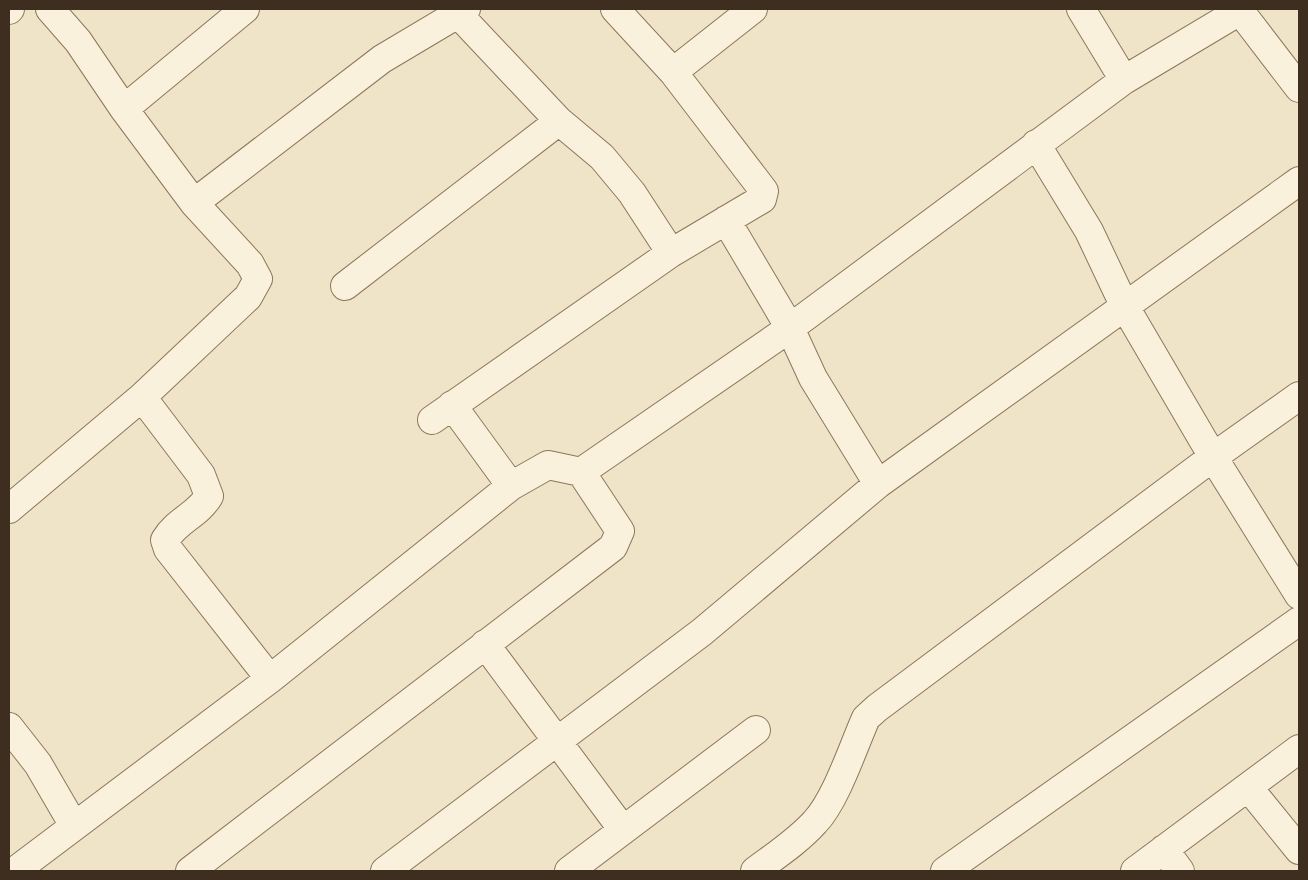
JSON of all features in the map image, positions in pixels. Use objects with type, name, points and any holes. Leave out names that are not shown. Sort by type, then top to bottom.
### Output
[{"type":"street","points":[[9,509],[142,397],[248,297],[258,279],[250,264],[194,203],[124,109],[78,41],[50,9]]},
{"type":"street","points":[[124,109],[245,9]]},
{"type":"street","points":[[511,486],[442,412],[671,253],[762,199],[764,191],[673,72],[615,9]]},
{"type":"street","points":[[673,72],[753,9]]},
{"type":"street","points":[[1081,9],[1124,80]]},
{"type":"street","points":[[15,871],[270,678],[511,486],[548,466],[581,472],[790,328],[1124,80],[1241,10],[1299,88]]},
{"type":"street","points":[[194,203],[382,59],[463,12],[559,121],[602,157],[632,193],[671,253]]},
{"type":"street","points":[[345,286],[559,121]]},
{"type":"street","points":[[1036,144],[1089,232],[1124,305],[1213,458],[1299,595]]},
{"type":"street","points":[[392,869],[556,741],[702,632],[878,484],[1124,305],[1299,181]]},
{"type":"street","points":[[726,220],[790,328],[813,378],[878,484]]},
{"type":"street","points":[[755,871],[801,836],[817,821],[831,797],[866,718],[877,708],[1299,396]]},
{"type":"street","points":[[142,397],[201,476],[209,496],[203,506],[174,527],[165,540],[168,550],[270,678]]},
{"type":"street","points":[[190,871],[613,547],[620,531],[581,472]]},
{"type":"street","points":[[946,871],[1299,621]]},
{"type":"street","points":[[485,644],[624,830]]},
{"type":"street","points":[[9,727],[38,764],[74,826]]},
{"type":"street","points":[[569,871],[756,730]]},
{"type":"street","points":[[1135,871],[1299,749]]},
{"type":"street","points":[[1248,787],[1299,850]]},
{"type":"street","points":[[1164,850],[1180,871]]}]
